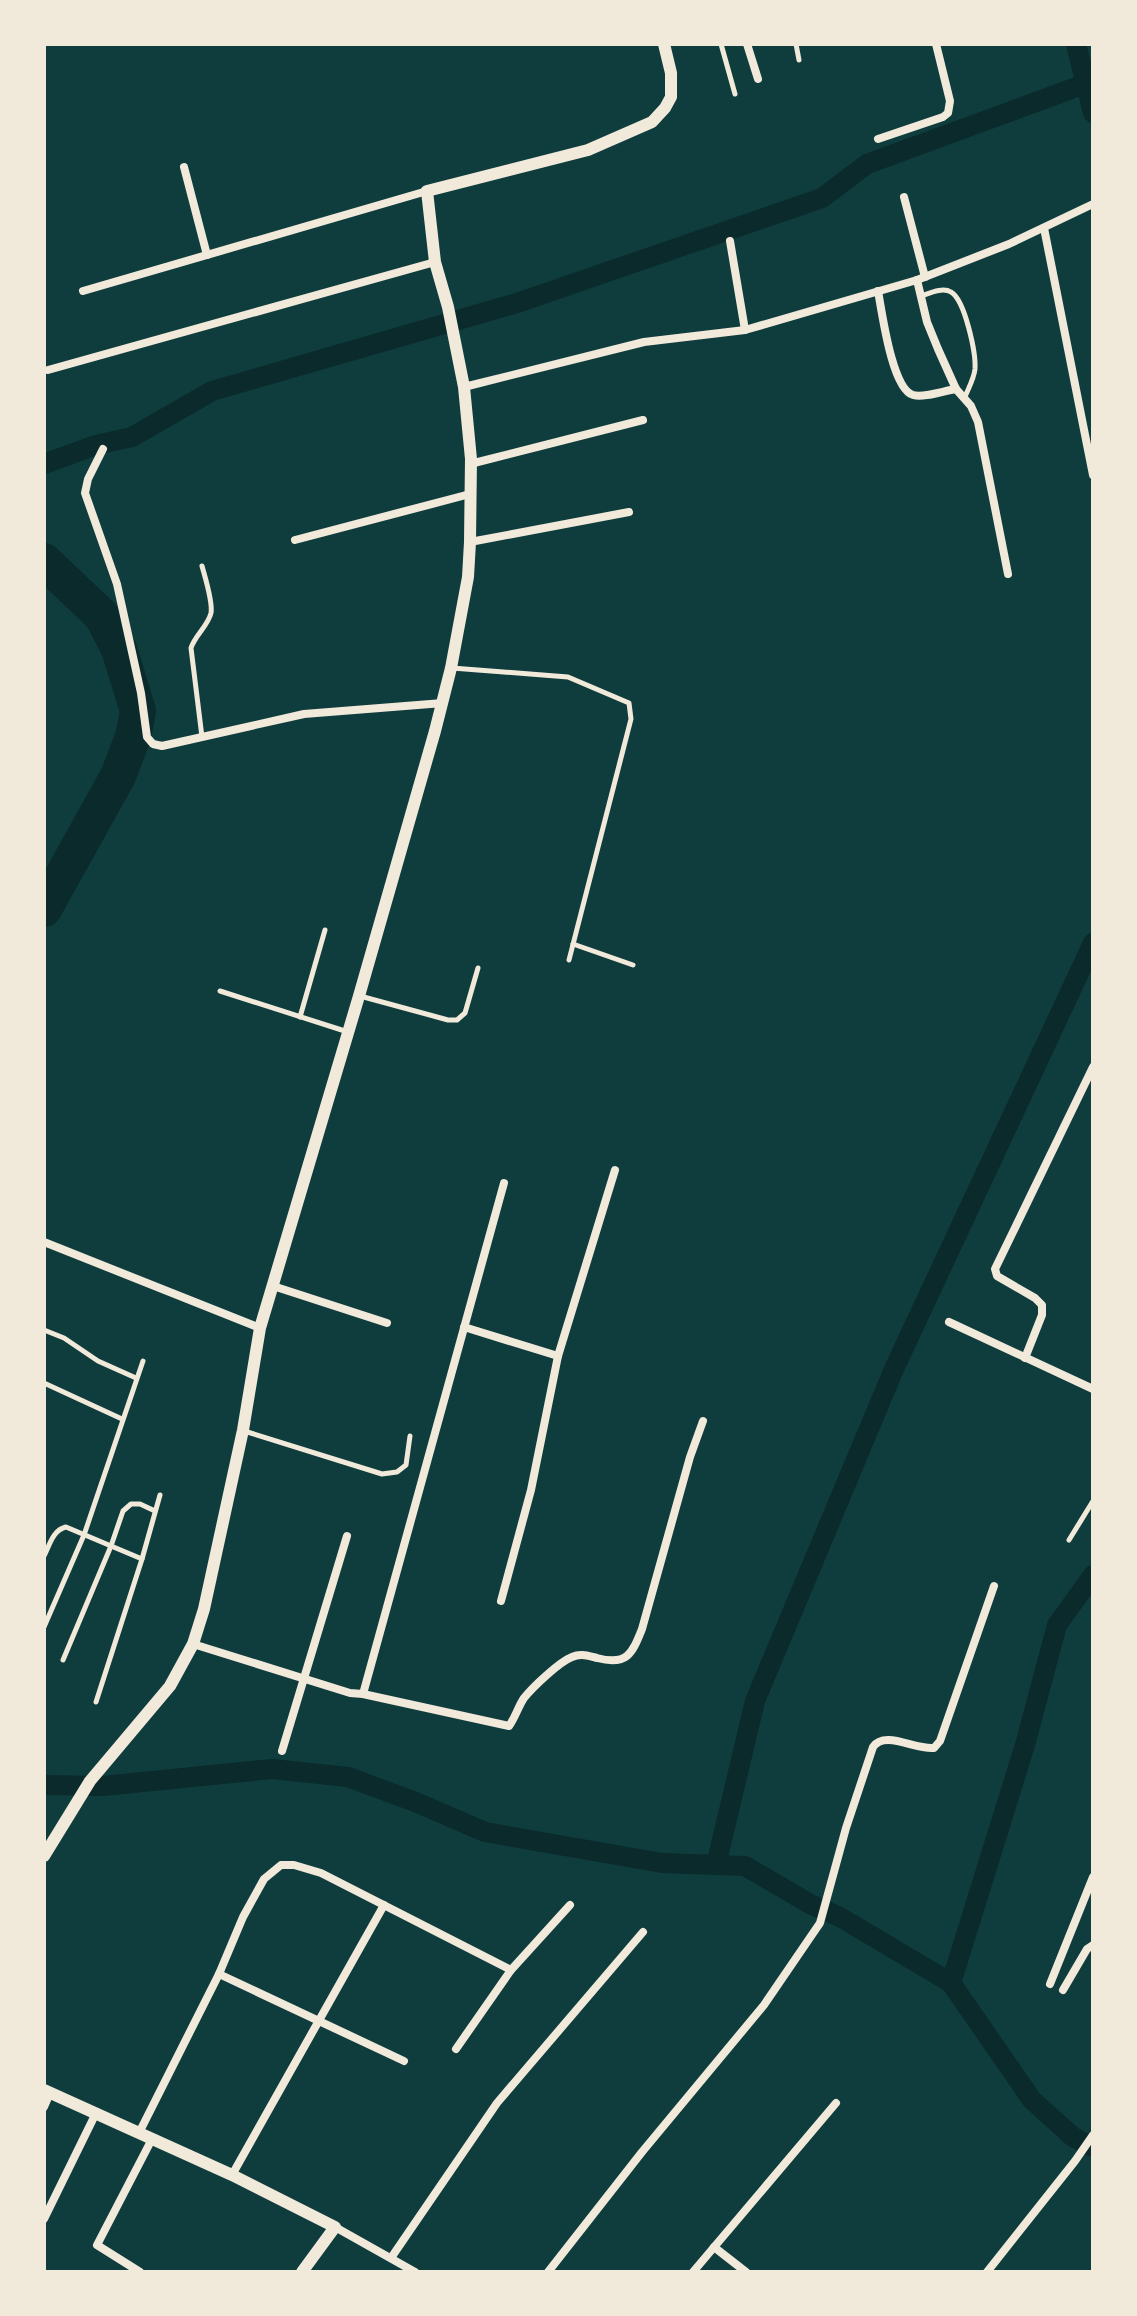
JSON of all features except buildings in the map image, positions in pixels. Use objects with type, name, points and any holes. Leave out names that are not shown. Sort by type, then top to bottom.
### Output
[{"type":"street","points":[[83,291],[427,191],[588,150],[652,122],[665,108],[671,97],[671,73],[664,44]]},
{"type":"street","points":[[747,44],[758,79]]},
{"type":"street","points":[[878,139],[948,113],[950,101],[936,44]]},
{"type":"street","points":[[184,167],[207,255]]},
{"type":"street","points":[[46,1852],[90,1781],[170,1686],[193,1644],[204,1609],[243,1430],[260,1328],[443,703],[468,577],[470,464],[464,387],[448,307],[435,262],[427,191]]},
{"type":"street","points":[[904,197],[927,322],[956,389],[971,406],[978,422],[1008,574]]},
{"type":"street","points":[[464,387],[644,342],[745,330],[921,278],[1044,228],[1093,204]]},
{"type":"street","points":[[1044,228],[1093,475]]},
{"type":"street","points":[[730,241],[745,330]]},
{"type":"street","points":[[48,370],[435,262]]},
{"type":"street","points":[[878,291],[896,375],[904,391],[915,396],[956,389]]},
{"type":"street","points":[[470,464],[643,420]]},
{"type":"street","points":[[103,449],[88,479],[85,493],[117,584],[147,737],[153,744],[162,746],[304,714],[443,703]]},
{"type":"street","points":[[295,540],[470,494]]},
{"type":"street","points":[[470,542],[629,512]]},
{"type":"street","points":[[1025,1358],[1042,1315],[1042,1305],[997,1276],[995,1269],[1093,1067]]},
{"type":"street","points":[[501,1601],[531,1490],[558,1356],[615,1170]]},
{"type":"street","points":[[363,1694],[504,1183]]},
{"type":"street","points":[[44,1242],[260,1328]]},
{"type":"street","points":[[273,1286],[387,1323]]},
{"type":"street","points":[[949,1322],[1093,1389]]},
{"type":"street","points":[[464,1327],[558,1356]]},
{"type":"street","points":[[193,1644],[350,1693],[509,1726],[524,1699],[572,1657],[582,1654],[603,1660],[624,1659],[633,1651],[703,1421]]},
{"type":"street","points":[[282,1751],[347,1536]]},
{"type":"street","points":[[548,2272],[764,2005],[820,1923],[846,1828],[877,1741],[885,1739],[924,1749],[934,1748],[940,1741],[994,1586]]},
{"type":"street","points":[[139,2133],[219,1974],[243,1917],[264,1879],[281,1865],[294,1865],[321,1873],[511,1970]]},
{"type":"street","points":[[1050,1984],[1093,1877]]},
{"type":"street","points":[[232,2175],[384,1905]]},
{"type":"street","points":[[456,2049],[511,1970],[570,1905]]},
{"type":"street","points":[[391,2258],[497,2103],[643,1932]]},
{"type":"street","points":[[1063,1990],[1087,1949],[1093,1945]]},
{"type":"street","points":[[219,1974],[404,2061]]},
{"type":"street","points":[[44,2107],[47,2091],[232,2175],[415,2272]]},
{"type":"street","points":[[693,2272],[836,2103]]},
{"type":"street","points":[[44,2219],[96,2113]]},
{"type":"street","points":[[992,2270],[1093,2135]]},
{"type":"street","points":[[140,2272],[97,2245],[152,2139]]},
{"type":"street","points":[[302,2272],[335,2227]]},
{"type":"street","points":[[714,2247],[746,2272]]},
{"type":"lane","points":[[721,44],[735,94]]},
{"type":"lane","points":[[796,44],[799,60]]},
{"type":"lane","points":[[921,296],[944,290],[951,292],[963,306],[975,365],[974,376],[964,399]]},
{"type":"lane","points":[[202,566],[211,612],[191,648],[202,737]]},
{"type":"lane","points":[[451,668],[568,677],[629,703],[631,719],[569,960]]},
{"type":"lane","points":[[300,1017],[325,930]]},
{"type":"lane","points":[[573,944],[633,965]]},
{"type":"lane","points":[[359,996],[457,1020],[465,1013],[478,968]]},
{"type":"lane","points":[[220,991],[349,1032]]},
{"type":"lane","points":[[44,1330],[64,1338],[98,1361],[136,1378]]},
{"type":"lane","points":[[44,1627],[84,1535],[143,1361]]},
{"type":"lane","points":[[44,1383],[122,1419]]},
{"type":"lane","points":[[243,1430],[382,1474],[397,1472],[406,1465],[410,1436]]},
{"type":"lane","points":[[96,1702],[160,1495]]},
{"type":"lane","points":[[1069,1540],[1093,1501]]},
{"type":"lane","points":[[63,1660],[123,1511],[131,1504],[140,1504],[155,1511]]},
{"type":"lane","points":[[44,1556],[59,1529],[66,1527],[142,1559]]},
{"type":"waterway","points":[[1076,44],[1093,113]]},
{"type":"waterway","points":[[44,464],[96,445],[132,437],[212,391],[517,303],[822,198],[867,164],[1093,81]]},
{"type":"waterway","points":[[44,561],[102,616],[119,649],[138,711],[133,737],[118,776],[44,909]]},
{"type":"waterway","points":[[716,1865],[755,1701],[894,1369],[1093,943]]},
{"type":"waterway","points":[[951,1983],[1025,1745],[1057,1625],[1093,1575]]},
{"type":"waterway","points":[[44,1785],[103,1786],[272,1769],[348,1777],[485,1832],[662,1863],[745,1866],[810,1904],[840,1917],[951,1983],[1032,2100],[1073,2137],[1093,2147]]}]
